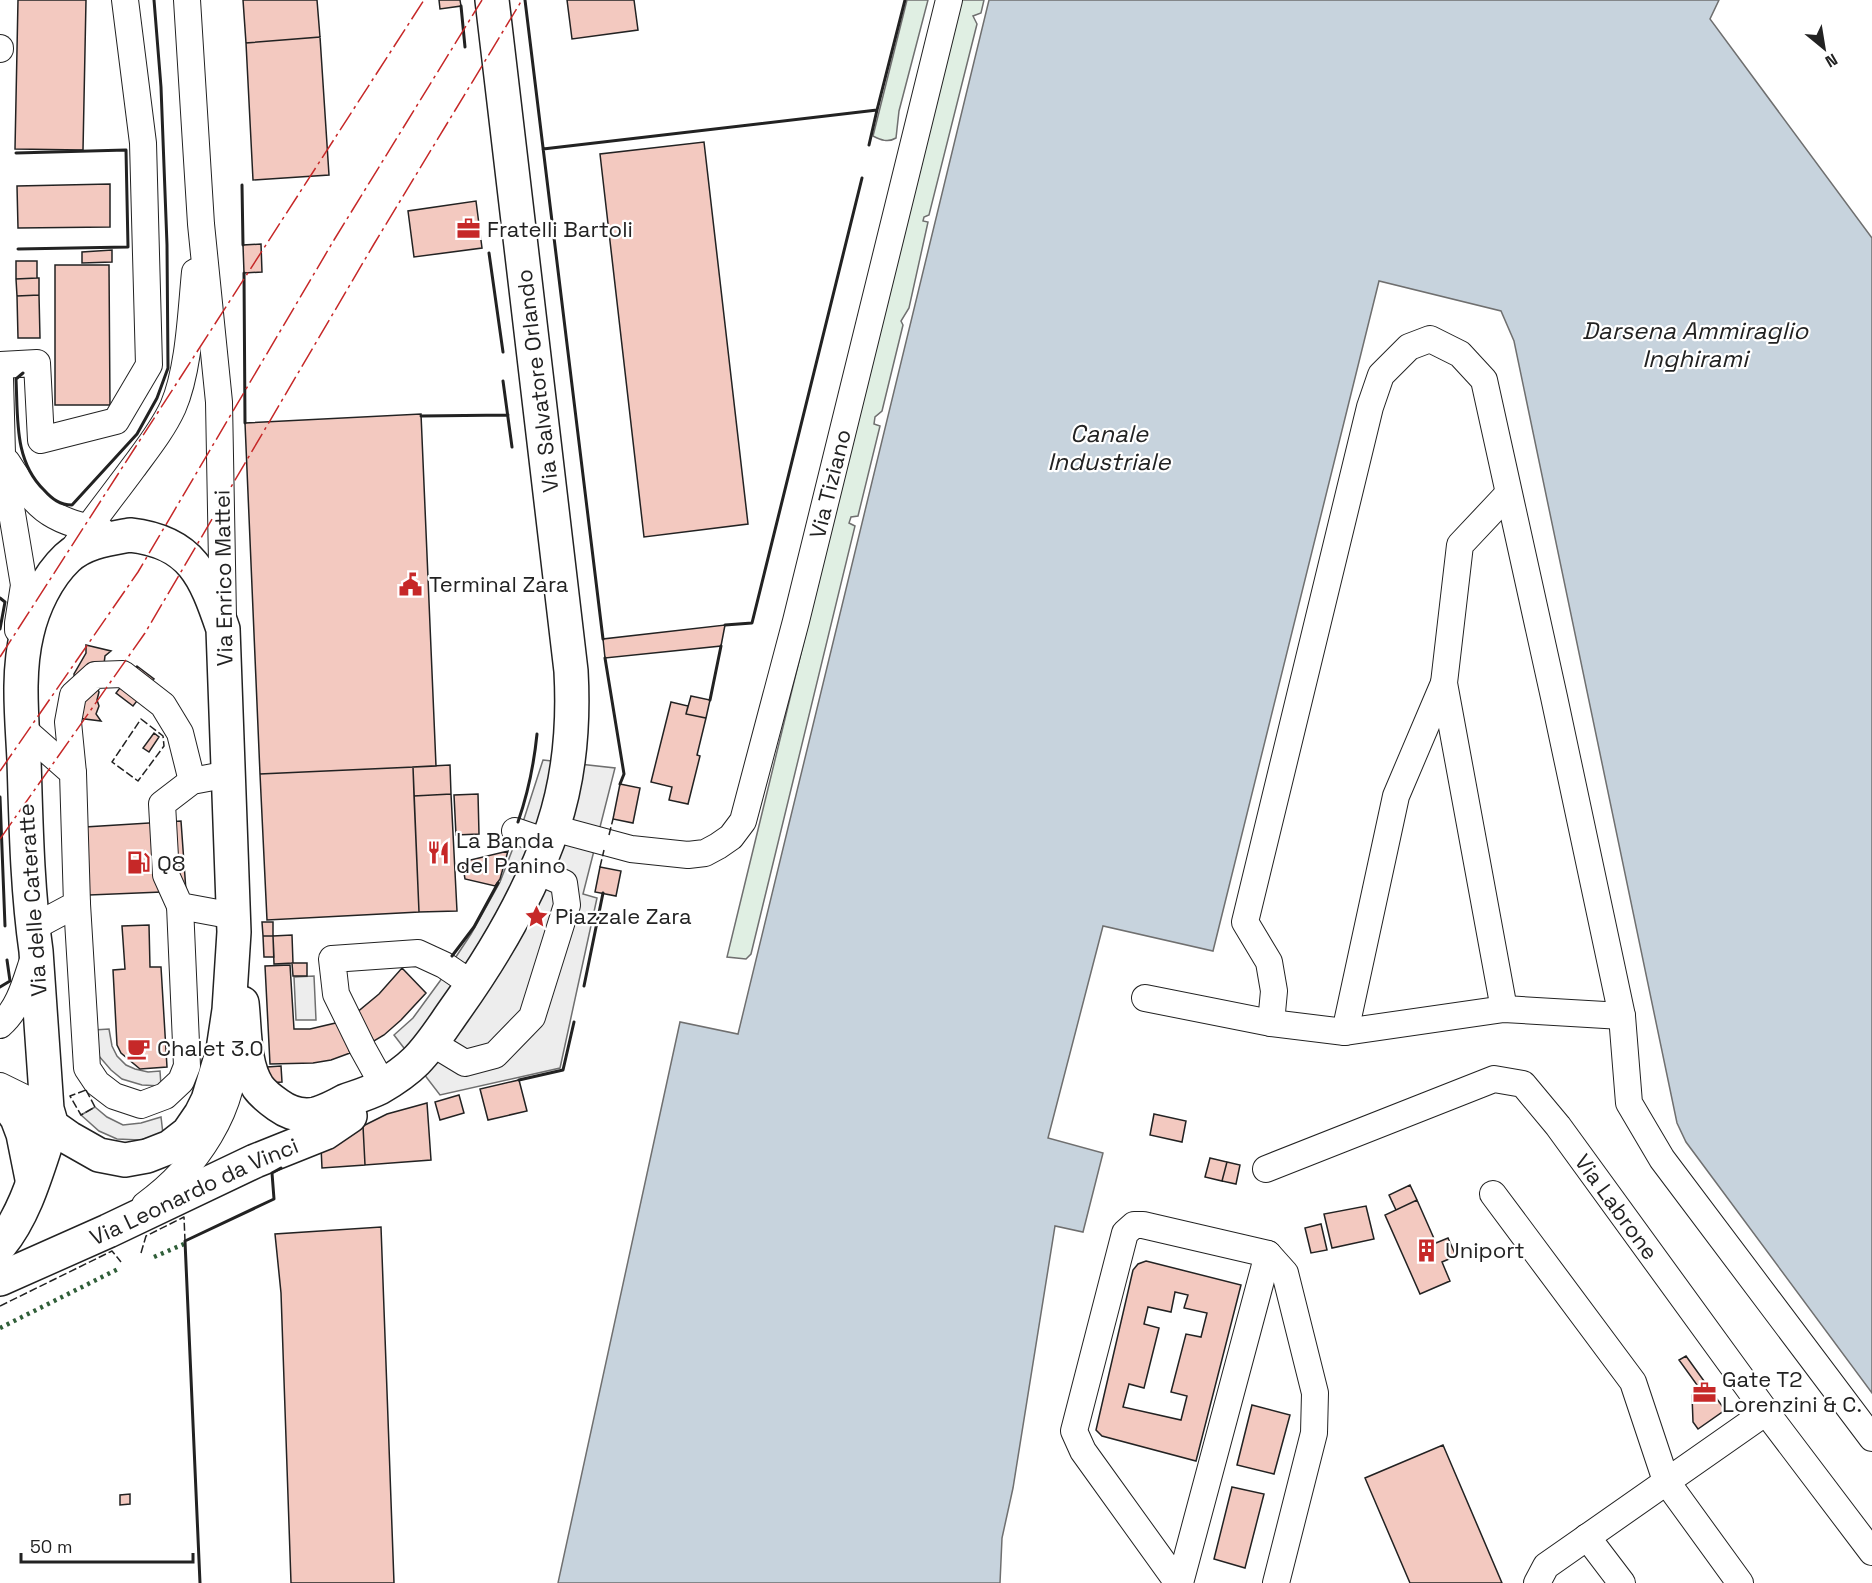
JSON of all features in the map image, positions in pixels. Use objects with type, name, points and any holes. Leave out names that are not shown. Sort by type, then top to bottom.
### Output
[{"type":"main road","name":"Via Salvatore Orlando","points":[[492,0],[571,671],[573,723],[569,763],[562,795],[545,847]]},
{"type":"main road","name":"Via delle Cateratte","points":[[50,1118],[34,939],[21,674],[26,634],[34,608],[49,581],[68,557],[95,542],[130,536],[152,538],[170,545],[186,558],[206,585],[223,629]]},
{"type":"main road","name":"Via Enrico Mattei","points":[[223,629],[234,924],[248,1059],[254,1080],[264,1094],[282,1108],[303,1115],[326,1111],[381,1086]]},
{"type":"main road","points":[[381,1086],[415,1062],[432,1042],[472,984],[503,933],[545,847]]},
{"type":"main road","name":"Via Enrico Mattei","points":[[50,1118],[90,1151],[116,1160],[136,1159],[170,1147],[188,1133],[208,1100],[223,1050],[229,1010],[234,924]]},
{"type":"main road","name":"Via Leonardo da Vinci","points":[[0,1279],[255,1161],[325,1133],[359,1110],[381,1086]]},
{"type":"main road","points":[[0,1094],[17,1118],[23,1134],[33,1181]]},
{"type":"main road","points":[[0,1245],[13,1225],[33,1181],[50,1118]]},
{"type":"street","points":[[0,365],[38,363],[41,440],[116,421],[148,365],[143,143],[125,0]]},
{"type":"street","name":"Via Enrico Mattei","points":[[188,0],[201,224],[219,402],[223,629]]},
{"type":"street","name":"Via Tiziano","points":[[545,847],[607,843],[631,849],[688,855],[705,853],[731,837],[743,822],[796,621],[949,0]]},
{"type":"street","name":"Via Enrico Mattei","points":[[68,557],[87,528],[147,450],[174,405],[186,354],[201,224]]},
{"type":"street","points":[[1271,1023],[1274,991],[1269,962],[1245,922],[1370,407],[1381,375],[1409,347],[1430,339],[1460,354],[1484,380],[1622,1016],[1629,1103],[1662,1159],[1872,1438]]},
{"type":"street","name":"Via delle Cateratte","points":[[0,378],[2,454],[24,585],[18,623],[21,674]]},
{"type":"street","name":"Via delle Cateratte","points":[[2,454],[37,504],[54,516],[87,528],[130,536]]},
{"type":"street","points":[[1345,1032],[1396,796],[1444,683],[1460,545],[1508,494]]},
{"type":"street","points":[[192,781],[180,733],[163,705],[123,674],[96,675],[73,695],[68,722],[73,773],[77,904],[87,1068],[97,1083],[114,1096],[141,1105],[165,1096],[181,1081],[187,1066],[180,906],[166,875],[162,804],[192,781],[229,774]]},
{"type":"street","points":[[1444,683],[1504,1009]]},
{"type":"street","points":[[23,729],[73,773]]},
{"type":"street","points":[[432,1042],[465,1063],[495,1055],[532,1017],[567,905],[564,883],[545,847],[515,831]]},
{"type":"street","points":[[0,1025],[11,1015],[18,1002],[34,939],[77,904]]},
{"type":"street","points":[[180,906],[234,924]]},
{"type":"street","points":[[381,1086],[336,994],[332,959],[418,952],[444,965],[472,984]]},
{"type":"street","points":[[1145,998],[1271,1023],[1345,1032],[1504,1009],[1622,1016]]},
{"type":"street","name":"Via Enrico Mattei","points":[[108,1231],[165,1188],[194,1158],[210,1134],[227,1097],[233,1070],[234,1043],[229,1010]]},
{"type":"street","name":"Via Labrone","points":[[1266,1168],[1494,1079],[1523,1084],[1558,1126],[1766,1412],[1872,1552]]},
{"type":"street","points":[[0,1086],[50,1118]]},
{"type":"street","points":[[1493,1194],[1633,1382],[1666,1481],[1740,1583]]},
{"type":"street","points":[[1179,1583],[1083,1451],[1074,1431],[1125,1233],[1134,1226],[1143,1225],[1268,1254],[1285,1273],[1315,1393],[1314,1433],[1276,1583]]},
{"type":"street","points":[[1179,1583],[1268,1254]]},
{"type":"street","points":[[1537,1583],[1546,1566],[1766,1412]]},
{"type":"street","points":[[1587,1537],[1622,1583]]},
{"type":"green space","points":[[907,0],[928,0],[899,111],[896,138],[885,140],[873,136]]},
{"type":"green space","points":[[960,0],[984,0],[981,13],[973,16],[977,24],[929,215],[924,217],[923,221],[928,222],[909,308],[901,321],[903,325],[882,411],[875,417],[874,424],[880,426],[858,516],[851,517],[849,523],[855,526],[751,954],[746,959],[727,957]]},
{"type":"shaded area","name":"Piazzale Zara","points":[[543,760],[615,768],[583,894],[597,898],[560,1068],[440,1095],[394,1035],[413,1018],[440,981],[471,934],[500,882]]},
{"type":"shaded area","points":[[314,976],[316,1020],[296,1020],[294,977]]},
{"type":"shaded area","points":[[109,1029],[112,1046],[117,1056],[126,1065],[135,1069],[148,1072],[160,1071],[161,1086],[142,1085],[122,1079],[111,1070],[98,1055],[94,1030]]},
{"type":"shaded area","points":[[95,1107],[107,1117],[123,1125],[161,1117],[163,1134],[140,1140],[117,1139],[99,1131],[81,1115]]},
{"type":"water","points":[[989,0],[1719,0],[1710,19],[1872,238],[1872,1393],[1686,1142],[1677,1123],[1514,341],[1501,311],[1379,281],[1213,951],[1103,926],[1048,1138],[1103,1153],[1083,1232],[1055,1226],[1013,1488],[1002,1538],[1000,1583],[558,1583],[680,1022],[738,1034]]},
{"type":"building","points":[[18,0],[86,0],[83,150],[15,149]]},
{"type":"building","points":[[243,0],[317,0],[320,37],[246,43]]},
{"type":"building","points":[[439,0],[460,0],[461,6],[440,9]]},
{"type":"building","points":[[567,0],[634,0],[638,30],[572,39]]},
{"type":"building","points":[[320,37],[329,175],[253,180],[246,43]]},
{"type":"building","points":[[704,142],[748,524],[644,537],[600,154]]},
{"type":"building","points":[[110,184],[110,227],[18,228],[17,186]]},
{"type":"building","points":[[476,201],[482,248],[414,257],[408,211]]},
{"type":"building","points":[[261,244],[262,272],[244,273],[243,245]]},
{"type":"building","points":[[112,250],[112,262],[82,263],[82,252]]},
{"type":"building","points":[[16,261],[37,261],[37,278],[16,279]]},
{"type":"building","points":[[55,265],[109,265],[110,405],[55,405]]},
{"type":"building","points":[[39,278],[39,295],[17,296],[16,279]]},
{"type":"building","points":[[39,295],[40,338],[18,338],[17,296]]},
{"type":"building","points":[[421,414],[436,766],[260,774],[245,423]]},
{"type":"building","points":[[725,625],[721,646],[605,658],[603,639]]},
{"type":"building","points":[[86,645],[111,651],[105,656],[96,685],[99,692],[97,700],[99,706],[96,714],[101,721],[77,718],[74,674],[86,653]]},
{"type":"building","points":[[137,666],[154,679],[133,706],[116,693]]},
{"type":"building","points":[[691,696],[710,700],[706,718],[686,714]]},
{"type":"building","points":[[671,702],[688,706],[686,714],[706,718],[697,755],[700,756],[688,804],[669,800],[672,787],[651,782]]},
{"type":"building","points":[[154,733],[159,737],[149,752],[143,748]]},
{"type":"building","points":[[450,765],[451,794],[414,796],[413,767]]},
{"type":"building","points":[[413,767],[419,912],[267,920],[260,774]]},
{"type":"building","points":[[620,784],[640,788],[633,823],[613,819]]},
{"type":"building","points":[[451,794],[457,911],[419,912],[414,796]]},
{"type":"building","points":[[478,794],[479,834],[456,835],[454,795]]},
{"type":"building","points":[[181,821],[186,891],[65,896],[85,827]]},
{"type":"building","points":[[508,851],[500,879],[495,886],[465,879],[462,862]]},
{"type":"building","points":[[600,867],[621,871],[616,896],[595,892]]},
{"type":"building","points":[[262,922],[273,922],[273,936],[263,936]]},
{"type":"building","points":[[149,925],[150,967],[161,967],[167,1067],[140,1069],[121,1053],[117,1045],[113,970],[125,969],[122,926]]},
{"type":"building","points":[[292,935],[293,963],[274,964],[273,936]]},
{"type":"building","points":[[263,936],[273,936],[274,957],[264,957]]},
{"type":"building","points":[[292,963],[307,963],[307,976],[293,976]]},
{"type":"building","points":[[290,965],[294,1029],[310,1029],[340,1022],[350,1053],[331,1060],[313,1063],[270,1064],[265,966]]},
{"type":"building","points":[[402,968],[426,993],[401,1020],[369,1044],[355,1014],[379,994]]},
{"type":"building","points":[[281,1066],[282,1082],[268,1083],[267,1067]]},
{"type":"building","points":[[519,1080],[527,1111],[488,1120],[480,1089]]},
{"type":"building","points":[[459,1095],[464,1113],[440,1120],[435,1102]]},
{"type":"building","points":[[427,1103],[431,1160],[365,1165],[363,1126],[387,1114]]},
{"type":"building","points":[[1154,1114],[1186,1121],[1182,1142],[1150,1135]]},
{"type":"building","points":[[363,1126],[365,1165],[322,1168],[321,1147]]},
{"type":"building","points":[[1210,1158],[1227,1162],[1222,1181],[1205,1177]]},
{"type":"building","points":[[1227,1162],[1240,1165],[1236,1184],[1222,1181]]},
{"type":"building","points":[[1410,1185],[1417,1200],[1396,1210],[1389,1195]]},
{"type":"building","name":"Uniport","points":[[1417,1200],[1436,1243],[1448,1238],[1456,1256],[1442,1262],[1450,1281],[1420,1294],[1385,1215]]},
{"type":"building","points":[[1366,1206],[1374,1239],[1332,1248],[1324,1214]]},
{"type":"building","points":[[1321,1224],[1327,1250],[1311,1253],[1305,1228]]},
{"type":"building","points":[[381,1227],[394,1583],[291,1583],[281,1293],[275,1234]]},
{"type":"building","points":[[1146,1261],[1241,1285],[1196,1461],[1102,1436],[1096,1430],[1133,1270],[1138,1264]],"holes":[[[1175,1292],[1188,1295],[1184,1308],[1207,1313],[1201,1337],[1186,1334],[1171,1392],[1187,1396],[1181,1420],[1123,1407],[1129,1384],[1144,1388],[1159,1328],[1144,1324],[1148,1307],[1171,1312]]]},
{"type":"building","name":"Gate T2 Lorenzini & C.","points":[[1686,1356],[1725,1410],[1698,1429],[1693,1422],[1692,1395],[1700,1389],[1679,1360]]},
{"type":"building","points":[[1252,1405],[1290,1415],[1274,1474],[1237,1465]]},
{"type":"building","points":[[1443,1445],[1502,1583],[1410,1583],[1365,1478]]},
{"type":"building","points":[[1232,1487],[1264,1494],[1245,1568],[1214,1559]]},
{"type":"building","points":[[130,1494],[130,1504],[120,1505],[120,1495]]},
{"type":"hedge","points":[[154,1257],[184,1244]]},
{"type":"hedge","points":[[0,1328],[118,1269]]},
{"type":"fence","points":[[141,719],[163,736],[164,746],[138,781],[112,762],[141,719]]},
{"type":"fence","points":[[609,835],[613,819]]},
{"type":"fence","points":[[600,867],[604,850]]},
{"type":"fence","points":[[86,1090],[95,1107],[81,1115],[70,1096],[86,1090]]},
{"type":"fence","points":[[141,1253],[146,1236],[184,1217],[185,1241]]},
{"type":"fence","points":[[0,1306],[112,1251],[121,1262]]},
{"type":"wall","points":[[23,373],[16,379],[17,409],[19,438],[27,466],[34,479],[50,496],[60,503],[72,505],[137,434],[157,398],[168,368],[167,245],[161,87],[154,0]]},
{"type":"wall","points":[[525,0],[603,639]]},
{"type":"wall","points":[[877,110],[905,0]]},
{"type":"wall","points":[[461,6],[465,47]]},
{"type":"wall","points":[[543,149],[877,110],[869,145]]},
{"type":"wall","points":[[16,153],[126,150],[128,247],[18,249]]},
{"type":"wall","points":[[725,625],[752,623],[862,178]]},
{"type":"wall","points":[[242,185],[243,245]]},
{"type":"wall","points":[[489,253],[503,352]]},
{"type":"wall","points":[[244,273],[245,423]]},
{"type":"wall","points":[[503,381],[512,447]]},
{"type":"wall","points":[[421,416],[508,415]]},
{"type":"wall","points":[[0,598],[5,602],[0,629]]},
{"type":"wall","points":[[710,700],[721,646]]},
{"type":"wall","points":[[605,658],[624,774],[620,784]]},
{"type":"wall","points":[[518,822],[530,778],[537,734]]},
{"type":"wall","points":[[0,797],[5,926]]},
{"type":"wall","points":[[452,956],[474,927],[498,883]]},
{"type":"wall","points":[[584,986],[603,893]]},
{"type":"wall","points":[[0,987],[10,981],[7,960]]},
{"type":"wall","points":[[519,1080],[563,1070],[574,1022]]},
{"type":"wall","points":[[200,1583],[185,1241],[274,1199],[272,1173],[281,1168]]},
{"type":"power","points":[[0,657],[424,0]]},
{"type":"power","points":[[0,771],[138,572],[334,240],[482,0]]},
{"type":"power","points":[[0,839],[145,633],[374,244],[522,0]]},
{"type":"place","name":"Fratelli Bartoli","points":[[469,229]]},
{"type":"place","name":"Terminal Zara","points":[[411,584]]},
{"type":"place","name":"La Banda del Panino","points":[[438,853]]},
{"type":"place","name":"Q8","points":[[139,863]]},
{"type":"place","name":"Piazzale Zara","points":[[537,916]]},
{"type":"place","name":"Chalet 3.0","points":[[139,1048]]},
{"type":"place","name":"Uniport","points":[[1427,1250]]},
{"type":"place","name":"Gate T2 Lorenzini & C.","points":[[1704,1392]]},
{"type":"water label","name":"Darsena Ammiraglio Inghirami","points":[[1695,345]]},
{"type":"water label","name":"Canale Industriale","points":[[1109,448]]}]
